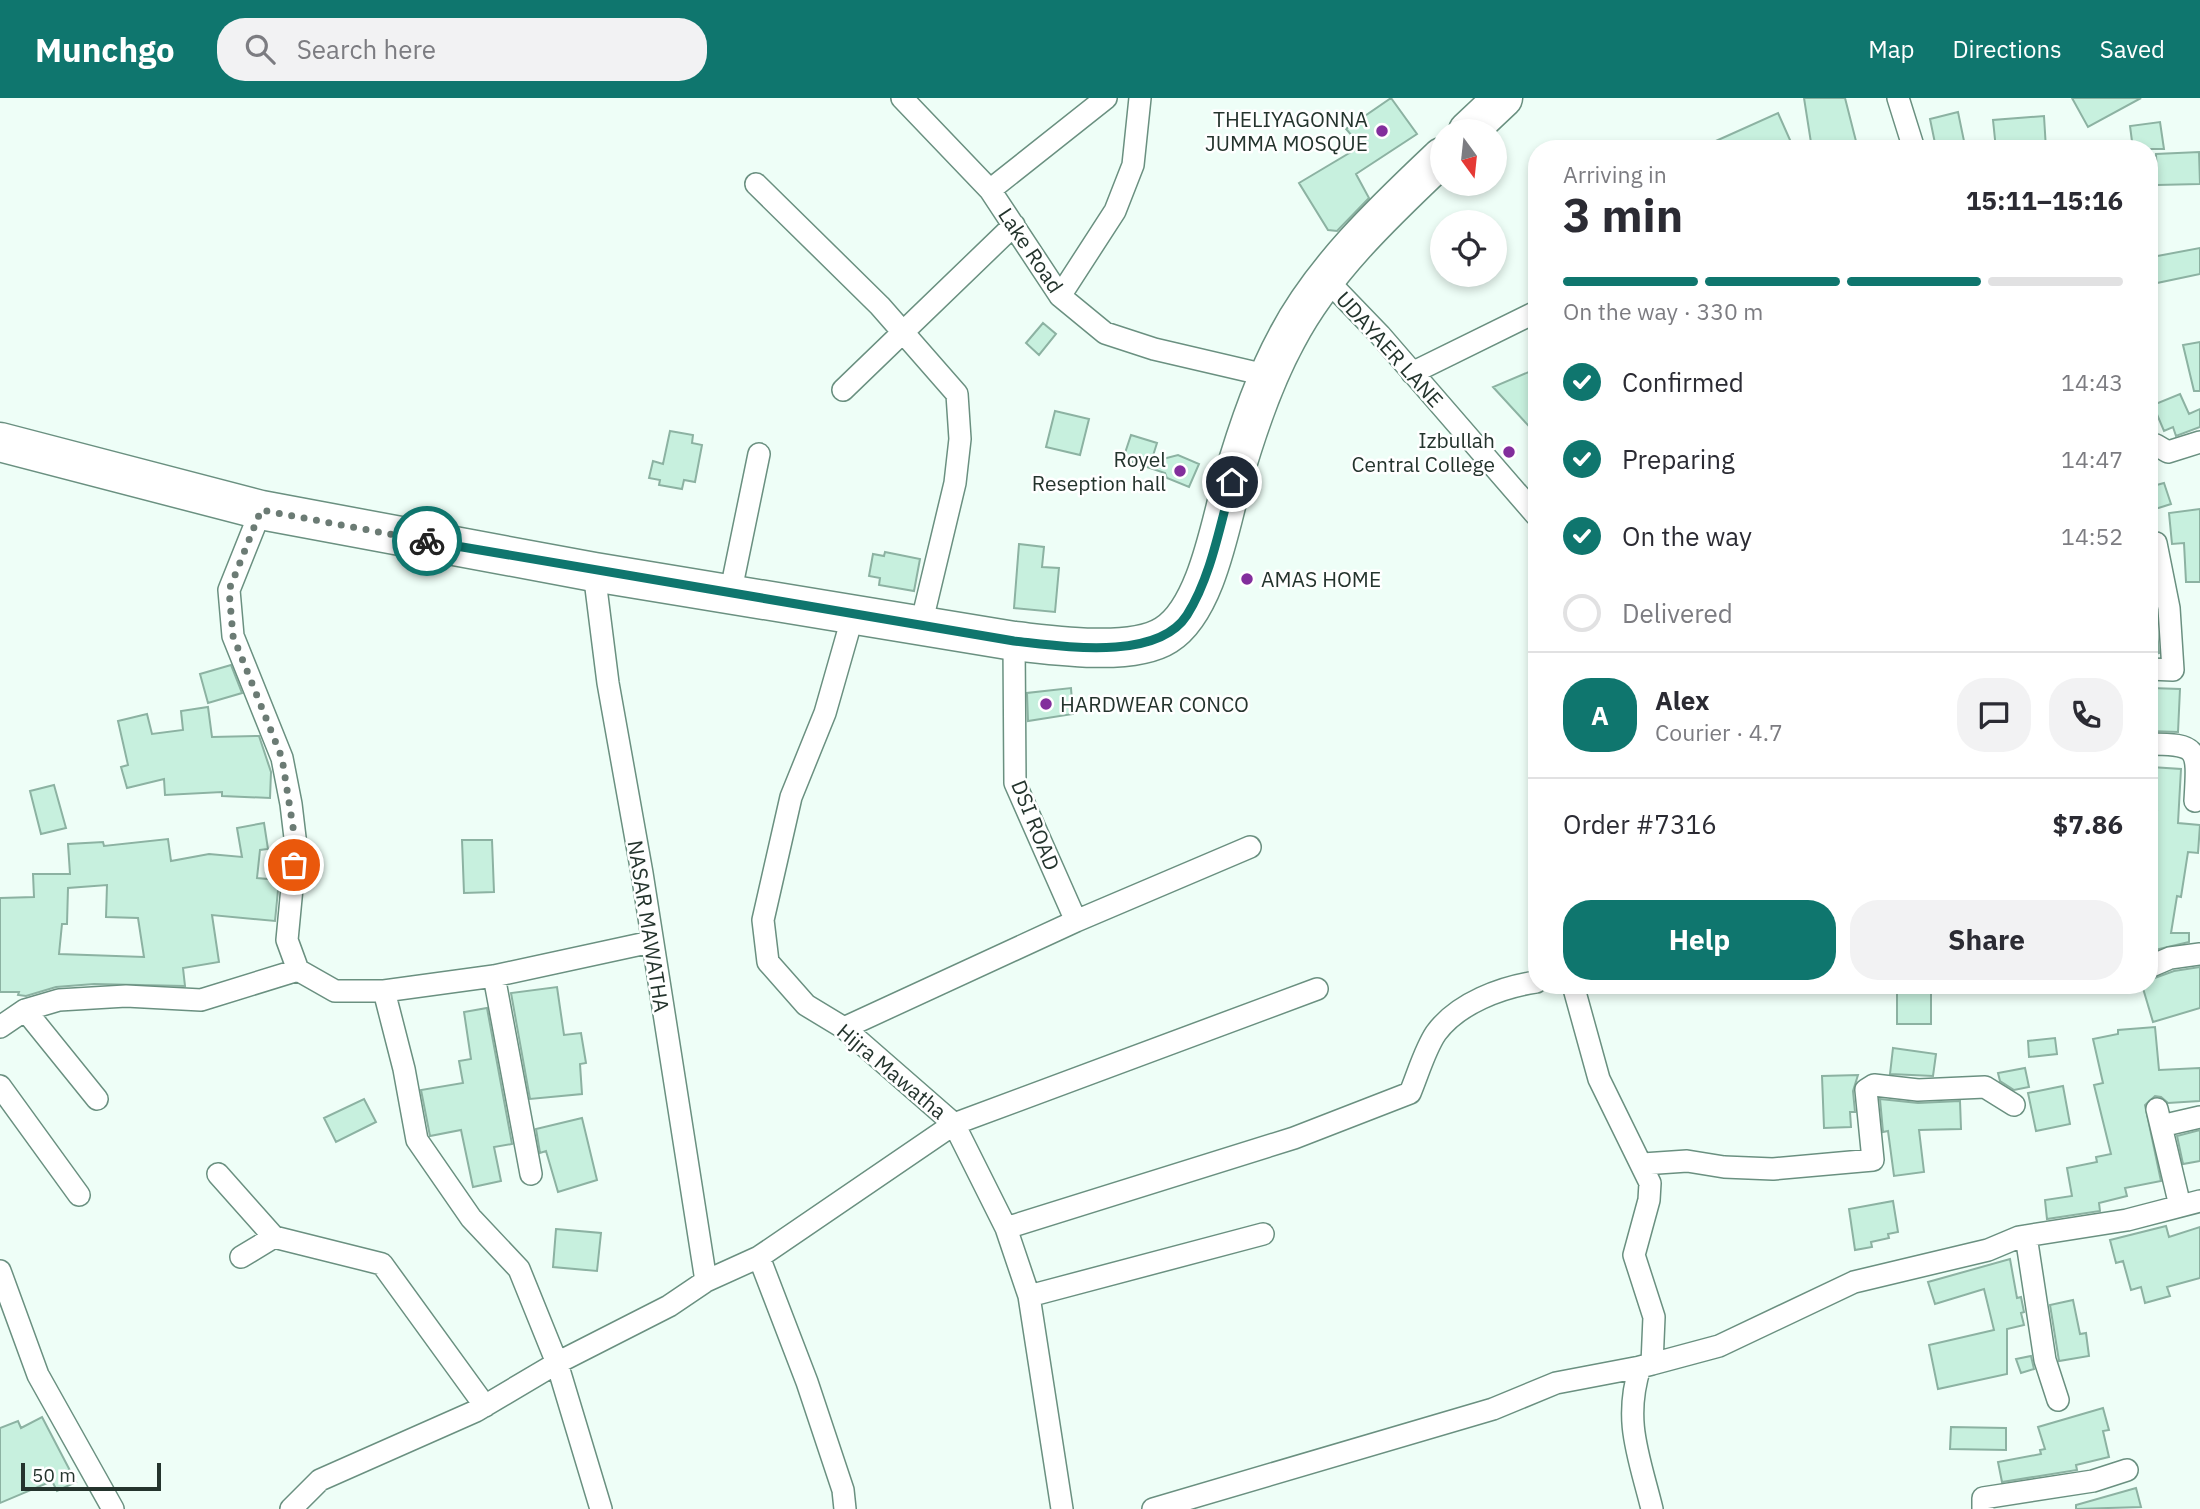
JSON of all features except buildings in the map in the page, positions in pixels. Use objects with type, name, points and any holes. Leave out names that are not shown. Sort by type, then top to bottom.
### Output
[{"type":"highway","points":[[1481,119],[1503,98]]},
{"type":"highway","points":[[0,442],[261,510],[594,572],[1014,641],[1064,646],[1140,645],[1165,636],[1186,617],[1202,583],[1245,436],[1287,338],[1326,279],[1430,170]]},
{"type":"street","name":"Lake Road","points":[[902,98],[990,190],[1060,296],[1105,333],[1154,349],[1270,376]]},
{"type":"street","points":[[990,190],[1106,98]]},
{"type":"street","points":[[1060,296],[1115,211],[1133,165],[1140,98]]},
{"type":"street","points":[[1898,98],[1911,140]]},
{"type":"street","points":[[756,184],[902,330],[957,394],[960,439],[955,483],[921,625]]},
{"type":"street","points":[[843,390],[902,330],[1014,225]]},
{"type":"street","name":"UDAYAER LANE","points":[[1326,279],[1528,506]]},
{"type":"street","points":[[1412,373],[1528,316]]},
{"type":"street","points":[[2158,446],[2168,452],[2200,442]]},
{"type":"street","points":[[730,595],[759,454]]},
{"type":"street","points":[[261,510],[229,590],[233,636],[282,758],[291,804],[296,846],[288,940],[298,970],[335,991],[384,990],[494,976],[651,942]]},
{"type":"street","points":[[2158,553],[2169,607],[2173,670],[2158,669]]},
{"type":"street","name":"NASAR MAWATHA","points":[[594,572],[608,683],[642,873],[706,1280]]},
{"type":"street","name":"Hijra Mawatha","points":[[853,615],[825,713],[792,797],[763,920],[768,962],[806,1005],[844,1028],[954,1124],[1006,1228],[1029,1296],[1062,1509]]},
{"type":"street","name":"DSI ROAD","points":[[1014,641],[1015,783],[1076,921]]},
{"type":"street","points":[[2158,744],[2186,744],[2193,748],[2198,756],[2195,802]]},
{"type":"street","points":[[844,1028],[1076,921],[1250,847]]},
{"type":"street","points":[[2158,963],[2170,958],[2200,954]]},
{"type":"street","points":[[0,1027],[25,1010],[59,1000],[126,996],[201,1000],[298,970]]},
{"type":"street","points":[[494,976],[531,1174]]},
{"type":"street","points":[[1006,1228],[1294,1138],[1410,1093],[1436,1034],[1459,1010],[1515,985],[1528,983]]},
{"type":"street","points":[[291,1509],[320,1480],[485,1406],[557,1363],[669,1306],[706,1280],[759,1257],[954,1124],[1317,989]]},
{"type":"street","points":[[384,990],[404,1069],[417,1140],[471,1218],[519,1269],[557,1363],[601,1509]]},
{"type":"street","points":[[1575,994],[1599,1079],[1650,1183],[1649,1199],[1634,1255],[1654,1317],[1646,1365],[1632,1392],[1630,1422],[1652,1509]]},
{"type":"street","points":[[25,1010],[97,1099]]},
{"type":"street","points":[[1643,1164],[1687,1161],[1724,1167],[1773,1169],[1873,1160],[1866,1090],[1874,1085],[1918,1090],[1985,1087],[2014,1105]]},
{"type":"street","points":[[0,1086],[79,1195]]},
{"type":"street","points":[[1153,1509],[1493,1409],[1556,1383],[1646,1365],[1718,1346],[1854,1282],[1988,1250],[2026,1236],[2127,1220],[2190,1203],[2159,1117],[2200,1117]]},
{"type":"street","points":[[218,1174],[274,1237],[382,1264],[485,1406]]},
{"type":"street","points":[[1029,1296],[1263,1234]]},
{"type":"street","points":[[2026,1236],[2045,1360],[2058,1400]]},
{"type":"street","points":[[241,1257],[274,1237]]},
{"type":"street","points":[[759,1257],[807,1382],[843,1490],[845,1509]]},
{"type":"street","points":[[0,1271],[38,1375],[113,1509]]},
{"type":"street","points":[[1983,1509],[1983,1498],[2093,1481],[2127,1471]]},
{"type":"way so far","points":[[294,865],[296,846],[282,758],[233,636],[229,590],[261,510],[427,541]]},
{"type":"place","name":"THELIYAGONNA JUMMA MOSQUE","points":[[1382,131]]},
{"type":"place","name":"Izbullah Central College","points":[[1509,452]]},
{"type":"place","name":"Royel Reseption hall","points":[[1180,471]]},
{"type":"place","name":"AMAS HOME","points":[[1247,579]]},
{"type":"place","name":"HARDWEAR CONCO","points":[[1046,704]]},
{"type":"route","points":[[427,541],[594,572],[1014,641],[1064,646],[1140,645],[1165,636],[1186,617],[1202,583],[1232,482]]}]
